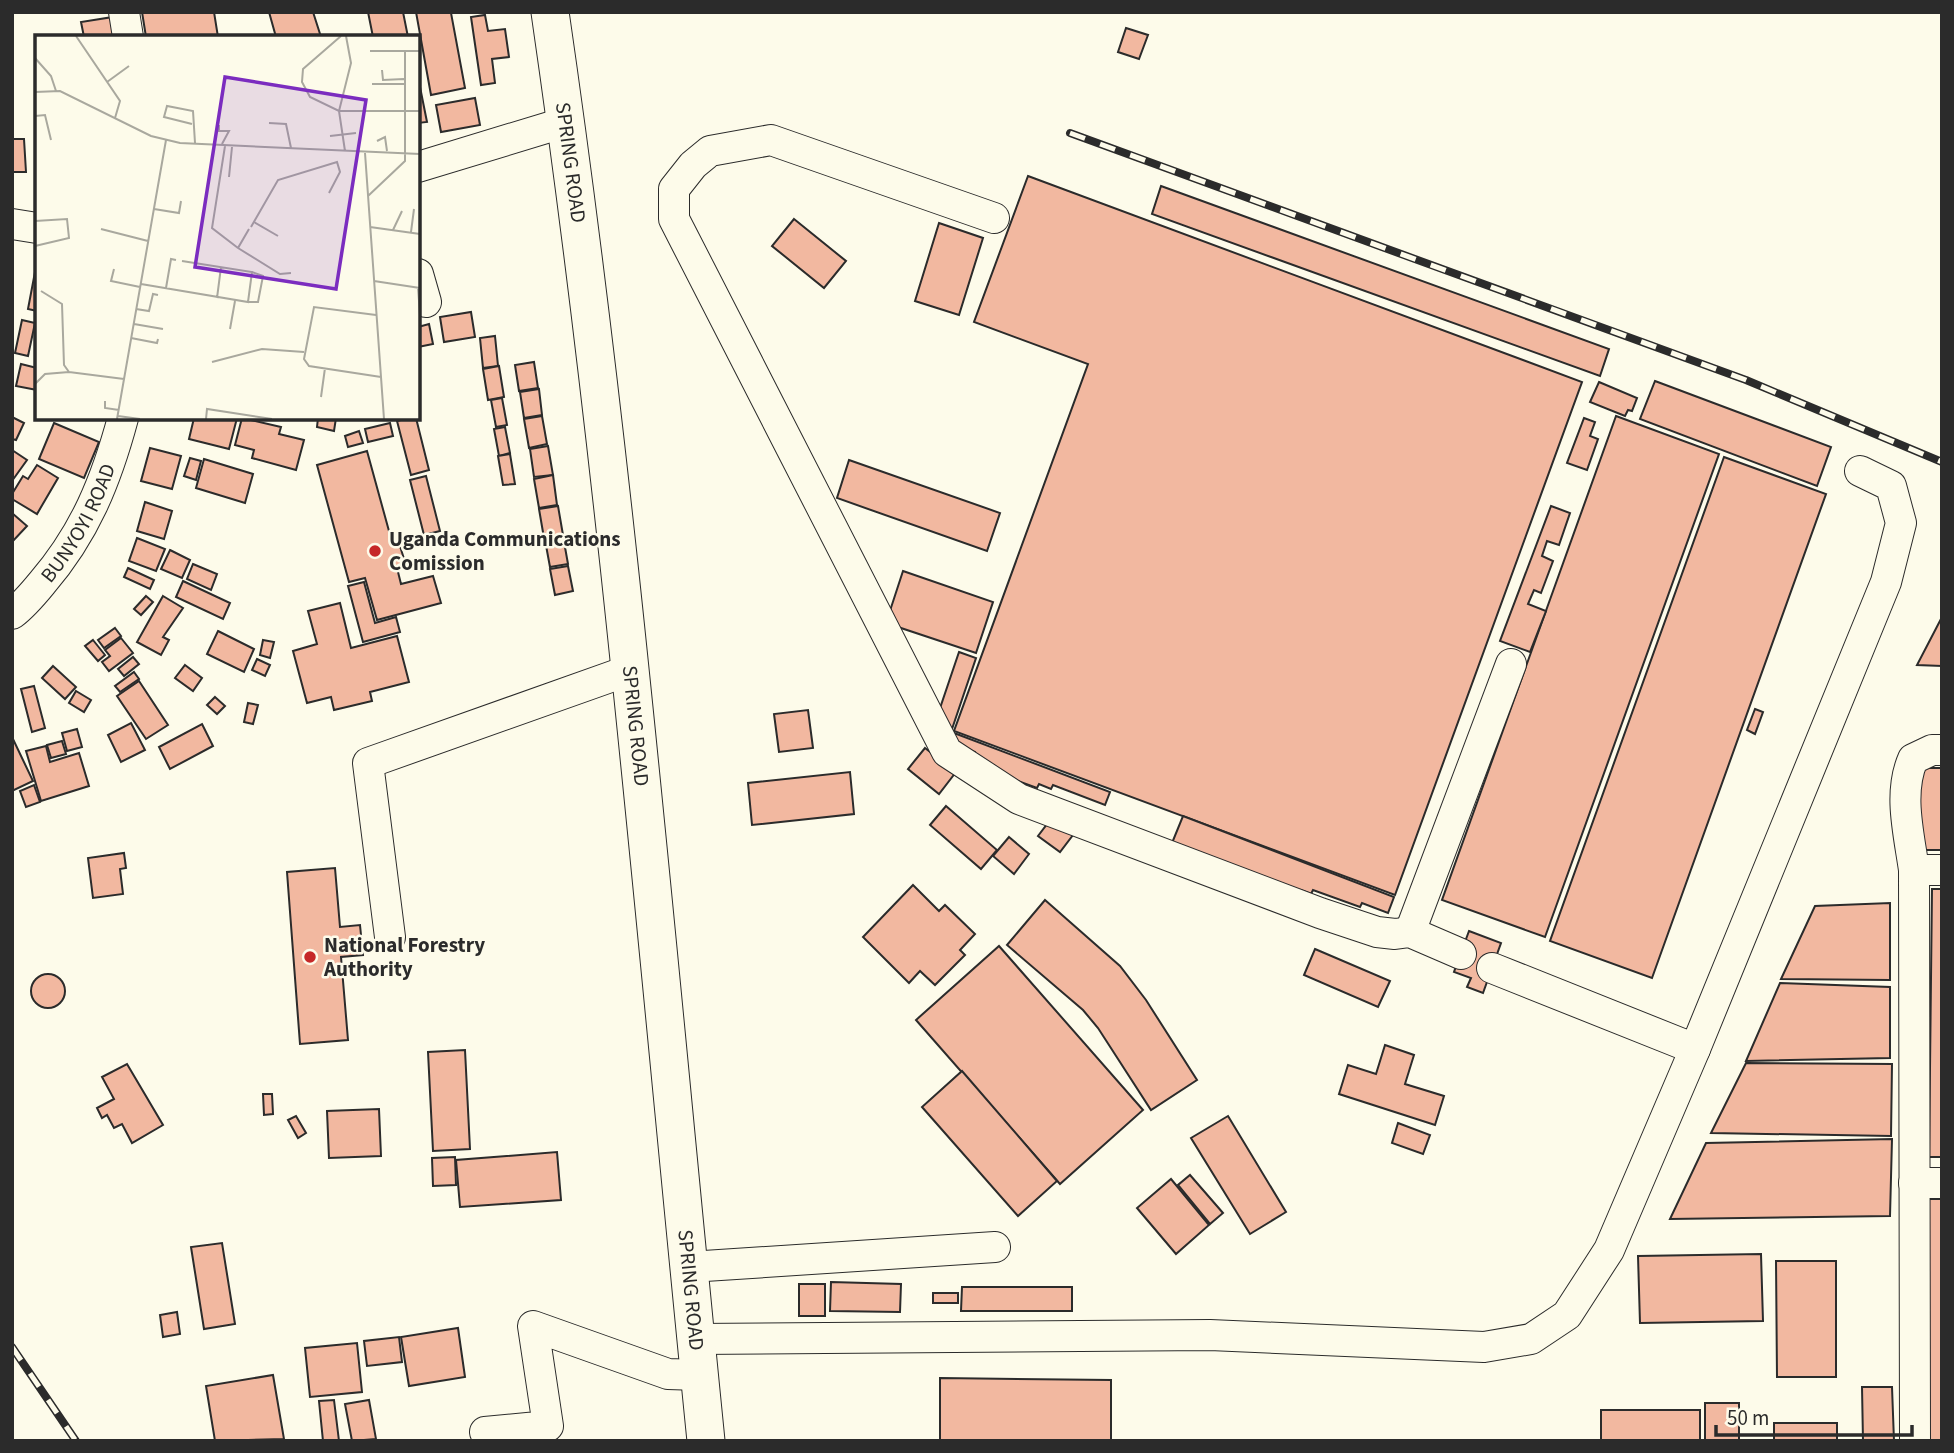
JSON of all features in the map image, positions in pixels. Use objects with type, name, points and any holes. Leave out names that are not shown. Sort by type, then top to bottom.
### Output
[{"type":"main road","name":"SPRING ROAD","points":[[550,12],[566,122],[630,670],[706,1441]]},
{"type":"street","points":[[124,12],[128,35]]},
{"type":"street","points":[[420,166],[566,122]]},
{"type":"street","points":[[994,218],[771,140],[710,151],[693,165],[674,189],[674,219],[947,752],[1018,799],[1320,913],[1377,932],[1410,932],[1461,954]]},
{"type":"street","points":[[12,224],[35,228]]},
{"type":"street","name":"BUNYOYI ROAD","points":[[12,614],[23,606],[60,562],[92,509],[122,420]]},
{"type":"street","points":[[485,1432],[548,1426],[533,1326],[668,1374],[697,1357],[1210,1335],[1484,1348],[1531,1339],[1567,1315],[1609,1250],[1695,1049],[1886,582],[1901,523],[1891,486],[1860,471]]},
{"type":"street","points":[[1410,932],[1511,664]]},
{"type":"street","points":[[390,937],[368,763],[630,670]]},
{"type":"street","points":[[1915,1441],[1928,1183],[1928,870],[1905,806],[1906,774],[1913,759],[1932,750],[1942,750]]},
{"type":"street","points":[[1492,968],[1695,1049]]},
{"type":"street","points":[[689,1267],[995,1247]]},
{"type":"building","points":[[142,12],[214,12],[218,35],[146,35]]},
{"type":"building","points":[[269,12],[313,12],[320,35],[275,35]]},
{"type":"building","points":[[368,12],[403,12],[408,35],[373,35]]},
{"type":"building","points":[[416,12],[454,12],[451,13],[465,88],[431,95]]},
{"type":"building","points":[[485,15],[488,31],[505,29],[509,57],[492,59],[495,83],[481,85],[471,17]]},
{"type":"building","points":[[113,17],[117,35],[84,35],[81,22]]},
{"type":"building","points":[[1126,28],[1148,35],[1139,59],[1118,52]]},
{"type":"building","points":[[420,87],[427,122],[420,123]]},
{"type":"building","points":[[475,98],[480,125],[441,132],[436,105]]},
{"type":"building","points":[[12,139],[24,139],[26,172],[12,172]]},
{"type":"building","points":[[1028,176],[1582,382],[1395,895],[954,731],[1088,364],[974,322]]},
{"type":"building","points":[[1161,186],[1609,349],[1600,376],[1152,214]]},
{"type":"building","points":[[794,219],[846,261],[824,288],[772,246]]},
{"type":"building","points":[[939,223],[983,238],[959,315],[915,301]]},
{"type":"building","points":[[35,272],[35,311],[28,309]]},
{"type":"building","points":[[471,312],[475,337],[444,342],[440,317]]},
{"type":"building","points":[[22,320],[35,323],[28,356],[15,353]]},
{"type":"building","points":[[429,324],[433,344],[420,347],[420,326]]},
{"type":"building","points":[[495,336],[498,366],[483,368],[480,338]]},
{"type":"building","points":[[534,362],[538,388],[519,391],[515,365]]},
{"type":"building","points":[[21,364],[35,368],[35,390],[16,386]]},
{"type":"building","points":[[499,366],[504,397],[488,400],[483,369]]},
{"type":"building","points":[[1655,381],[1831,447],[1817,486],[1640,419]]},
{"type":"building","points":[[1599,382],[1637,398],[1632,411],[1628,410],[1625,416],[1590,402]]},
{"type":"building","points":[[539,389],[542,415],[524,418],[520,392]]},
{"type":"building","points":[[502,398],[507,425],[496,427],[491,400]]},
{"type":"building","points":[[542,416],[547,444],[529,448],[524,419]]},
{"type":"building","points":[[1616,416],[1719,454],[1545,937],[1442,900]]},
{"type":"building","points":[[12,417],[24,423],[16,440],[12,439]]},
{"type":"building","points":[[1584,418],[1595,422],[1590,436],[1598,439],[1587,470],[1567,463]]},
{"type":"building","points":[[194,420],[236,420],[229,449],[189,439]]},
{"type":"building","points":[[241,420],[281,427],[279,434],[304,440],[296,470],[252,458],[254,450],[235,445]]},
{"type":"building","points":[[318,420],[336,420],[334,431],[317,427]]},
{"type":"building","points":[[416,420],[429,470],[411,475],[397,421]]},
{"type":"building","points":[[54,423],[99,442],[84,478],[39,459]]},
{"type":"building","points":[[390,423],[393,436],[368,442],[365,429]]},
{"type":"building","points":[[505,427],[510,453],[499,456],[494,429]]},
{"type":"building","points":[[359,431],[363,443],[348,447],[345,436]]},
{"type":"building","points":[[548,446],[553,475],[534,477],[530,449]]},
{"type":"building","points":[[150,448],[181,456],[172,489],[141,481]]},
{"type":"building","points":[[12,450],[27,460],[12,481]]},
{"type":"building","points":[[367,451],[392,542],[398,540],[406,565],[397,568],[401,584],[433,576],[441,603],[377,620],[365,578],[349,582],[317,465]]},
{"type":"building","points":[[510,454],[515,484],[503,485],[498,456]]},
{"type":"building","points":[[1724,457],[1826,494],[1652,978],[1550,941]]},
{"type":"building","points":[[190,458],[201,461],[196,480],[184,476]]},
{"type":"building","points":[[204,459],[253,474],[245,503],[196,488]]},
{"type":"building","points":[[849,460],[1000,513],[987,551],[837,498]]},
{"type":"building","points":[[37,465],[58,478],[37,514],[12,499],[12,494],[23,476],[28,479]]},
{"type":"building","points":[[553,475],[557,505],[539,508],[534,479]]},
{"type":"building","points":[[426,476],[440,531],[424,535],[410,480]]},
{"type":"building","points":[[145,502],[172,511],[164,539],[137,531]]},
{"type":"building","points":[[558,506],[563,535],[544,538],[539,509]]},
{"type":"building","points":[[1551,506],[1570,513],[1559,545],[1547,541],[1542,556],[1553,561],[1541,593],[1534,590],[1528,604],[1546,611],[1530,652],[1500,641]]},
{"type":"building","points":[[12,513],[27,526],[12,542]]},
{"type":"building","points":[[563,536],[568,564],[550,567],[545,540]]},
{"type":"building","points":[[137,538],[165,549],[156,571],[129,561]]},
{"type":"building","points":[[170,550],[190,560],[182,578],[161,569]]},
{"type":"building","points":[[193,564],[217,574],[211,590],[187,579]]},
{"type":"building","points":[[568,566],[573,591],[555,595],[550,569]]},
{"type":"building","points":[[128,568],[154,580],[150,589],[124,577]]},
{"type":"building","points":[[903,571],[993,602],[976,653],[886,623]]},
{"type":"building","points":[[183,581],[230,603],[223,619],[176,597]]},
{"type":"building","points":[[364,582],[375,623],[396,617],[400,632],[363,642],[348,586]]},
{"type":"building","points":[[146,596],[153,602],[141,615],[134,609]]},
{"type":"building","points":[[163,596],[183,608],[163,637],[169,640],[161,655],[137,642]]},
{"type":"building","points":[[340,603],[351,648],[397,636],[409,682],[370,692],[372,701],[334,710],[331,697],[307,703],[293,651],[317,644],[308,611]]},
{"type":"building","points":[[1942,617],[1942,666],[1917,665]]},
{"type":"building","points":[[115,628],[121,636],[104,648],[98,640]]},
{"type":"building","points":[[218,631],[254,649],[244,672],[207,654]]},
{"type":"building","points":[[121,638],[133,653],[109,671],[102,662],[110,656],[105,650]]},
{"type":"building","points":[[93,640],[105,655],[98,661],[85,646]]},
{"type":"building","points":[[263,640],[274,642],[270,658],[260,655]]},
{"type":"building","points":[[959,652],[976,658],[952,729],[935,723]]},
{"type":"building","points":[[133,657],[139,664],[124,676],[118,669]]},
{"type":"building","points":[[257,659],[270,665],[265,676],[252,670]]},
{"type":"building","points":[[185,665],[202,678],[193,691],[175,678]]},
{"type":"building","points":[[53,666],[76,687],[65,699],[42,678]]},
{"type":"building","points":[[134,672],[139,679],[120,692],[115,686]]},
{"type":"building","points":[[139,681],[168,725],[146,739],[117,696]]},
{"type":"building","points":[[34,686],[45,728],[32,732],[21,689]]},
{"type":"building","points":[[76,691],[91,700],[84,712],[69,703]]},
{"type":"building","points":[[215,697],[225,706],[217,714],[207,705]]},
{"type":"building","points":[[248,703],[258,705],[253,724],[244,722]]},
{"type":"building","points":[[1755,709],[1763,712],[1755,734],[1747,730]]},
{"type":"building","points":[[808,710],[813,748],[779,752],[774,714]]},
{"type":"building","points":[[131,723],[145,750],[121,762],[108,735]]},
{"type":"building","points":[[202,724],[213,746],[170,769],[159,747]]},
{"type":"building","points":[[77,729],[82,747],[67,751],[62,733]]},
{"type":"building","points":[[954,733],[1110,792],[1105,805],[1053,785],[1051,789],[1039,784],[1037,788],[1007,777],[974,756],[975,752],[951,742]]},
{"type":"building","points":[[12,737],[33,781],[12,791]]},
{"type":"building","points":[[62,741],[66,754],[51,758],[47,745]]},
{"type":"building","points":[[46,746],[50,762],[79,753],[89,786],[41,801],[26,751]]},
{"type":"building","points":[[925,748],[956,772],[939,794],[908,769]]},
{"type":"building","points":[[1919,768],[1942,768],[1942,850],[1919,850]]},
{"type":"building","points":[[850,772],[854,814],[752,825],[748,783]]},
{"type":"building","points":[[34,785],[40,802],[26,807],[20,791]]},
{"type":"building","points":[[946,806],[997,850],[981,869],[930,825]]},
{"type":"building","points":[[1183,816],[1394,897],[1388,913],[1362,903],[1360,907],[1313,890],[1311,894],[1301,890],[1298,897],[1172,843]]},
{"type":"building","points":[[1051,819],[1073,835],[1060,852],[1038,836]]},
{"type":"building","points":[[1009,837],[1029,854],[1014,874],[993,856]]},
{"type":"building","points":[[124,853],[126,868],[120,869],[123,894],[93,898],[88,858]]},
{"type":"building","points":[[335,868],[340,927],[360,925],[363,955],[341,957],[348,1040],[300,1044],[287,872]]},
{"type":"building","points":[[913,885],[939,911],[945,905],[975,934],[960,950],[965,955],[935,985],[920,971],[909,983],[863,937]]},
{"type":"building","points":[[1932,889],[1942,889],[1942,1157],[1929,1157]]},
{"type":"building","points":[[1045,900],[1120,966],[1146,1000],[1197,1080],[1151,1110],[1098,1028],[1083,1010],[1007,945]]},
{"type":"building","points":[[1890,903],[1890,980],[1781,979],[1815,906]]},
{"type":"building","points":[[1469,931],[1501,943],[1483,993],[1467,987],[1471,978],[1454,972]]},
{"type":"building","points":[[999,946],[1143,1110],[1060,1184],[916,1020]]},
{"type":"building","points":[[1315,949],[1390,981],[1378,1007],[1304,975]]},
{"type":"building","points":[[48,974],[60,979],[65,991],[60,1003],[48,1008],[36,1003],[31,991],[36,979]]},
{"type":"building","points":[[1780,983],[1890,987],[1890,1058],[1746,1061]]},
{"type":"building","points":[[1385,1045],[1414,1055],[1405,1084],[1444,1096],[1435,1125],[1339,1094],[1348,1065],[1376,1074]]},
{"type":"building","points":[[465,1050],[470,1149],[433,1151],[428,1052]]},
{"type":"building","points":[[1746,1063],[1892,1064],[1891,1136],[1711,1133]]},
{"type":"building","points":[[127,1064],[163,1125],[132,1143],[122,1124],[114,1128],[107,1115],[102,1118],[97,1108],[114,1099],[102,1077]]},
{"type":"building","points":[[962,1071],[1057,1181],[1018,1216],[922,1107]]},
{"type":"building","points":[[263,1094],[272,1094],[273,1114],[264,1115]]},
{"type":"building","points":[[379,1109],[381,1156],[329,1158],[327,1111]]},
{"type":"building","points":[[296,1116],[306,1133],[298,1138],[288,1120]]},
{"type":"building","points":[[1228,1116],[1286,1212],[1250,1234],[1191,1138]]},
{"type":"building","points":[[1398,1123],[1430,1135],[1423,1154],[1392,1143]]},
{"type":"building","points":[[1892,1139],[1890,1216],[1670,1219],[1706,1143]]},
{"type":"building","points":[[557,1152],[561,1200],[460,1207],[456,1160]]},
{"type":"building","points":[[455,1157],[456,1185],[433,1186],[432,1158]]},
{"type":"building","points":[[1190,1175],[1223,1213],[1210,1224],[1178,1185]]},
{"type":"building","points":[[1171,1179],[1209,1225],[1176,1254],[1137,1208]]},
{"type":"building","points":[[1924,1199],[1942,1199],[1942,1441],[1923,1441]]},
{"type":"building","points":[[222,1243],[235,1324],[204,1329],[191,1247]]},
{"type":"building","points":[[1761,1254],[1763,1321],[1640,1323],[1638,1256]]},
{"type":"building","points":[[1776,1261],[1836,1261],[1836,1377],[1777,1377]]},
{"type":"building","points":[[831,1282],[901,1284],[900,1312],[830,1311]]},
{"type":"building","points":[[799,1284],[825,1284],[825,1316],[799,1316]]},
{"type":"building","points":[[962,1287],[1072,1287],[1072,1311],[961,1311]]},
{"type":"building","points":[[933,1293],[958,1293],[958,1303],[933,1303]]},
{"type":"building","points":[[177,1312],[180,1334],[163,1337],[160,1315]]},
{"type":"building","points":[[458,1328],[465,1377],[409,1386],[401,1337]]},
{"type":"building","points":[[399,1337],[402,1362],[367,1366],[364,1341]]},
{"type":"building","points":[[357,1343],[362,1392],[310,1397],[305,1348]]},
{"type":"building","points":[[273,1375],[284,1439],[215,1441],[206,1386]]},
{"type":"building","points":[[940,1378],[1111,1380],[1111,1441],[940,1441]]},
{"type":"building","points":[[1862,1387],[1892,1387],[1894,1441],[1863,1441]]},
{"type":"building","points":[[334,1400],[339,1441],[323,1441],[319,1401]]},
{"type":"building","points":[[369,1400],[376,1439],[352,1441],[345,1404]]},
{"type":"building","points":[[1705,1403],[1739,1403],[1739,1441],[1705,1441]]},
{"type":"building","points":[[1601,1410],[1700,1410],[1700,1441],[1601,1441]]},
{"type":"building","points":[[1774,1423],[1837,1423],[1837,1441],[1774,1441]]},
{"type":"railway","points":[[1070,133],[1746,380],[1942,462]]},
{"type":"railway","points":[[12,1347],[76,1441]]},
{"type":"place","name":"Uganda Communications Comission","points":[[375,551]]},
{"type":"place","name":"National Forestry Authority","points":[[310,957]]}]
